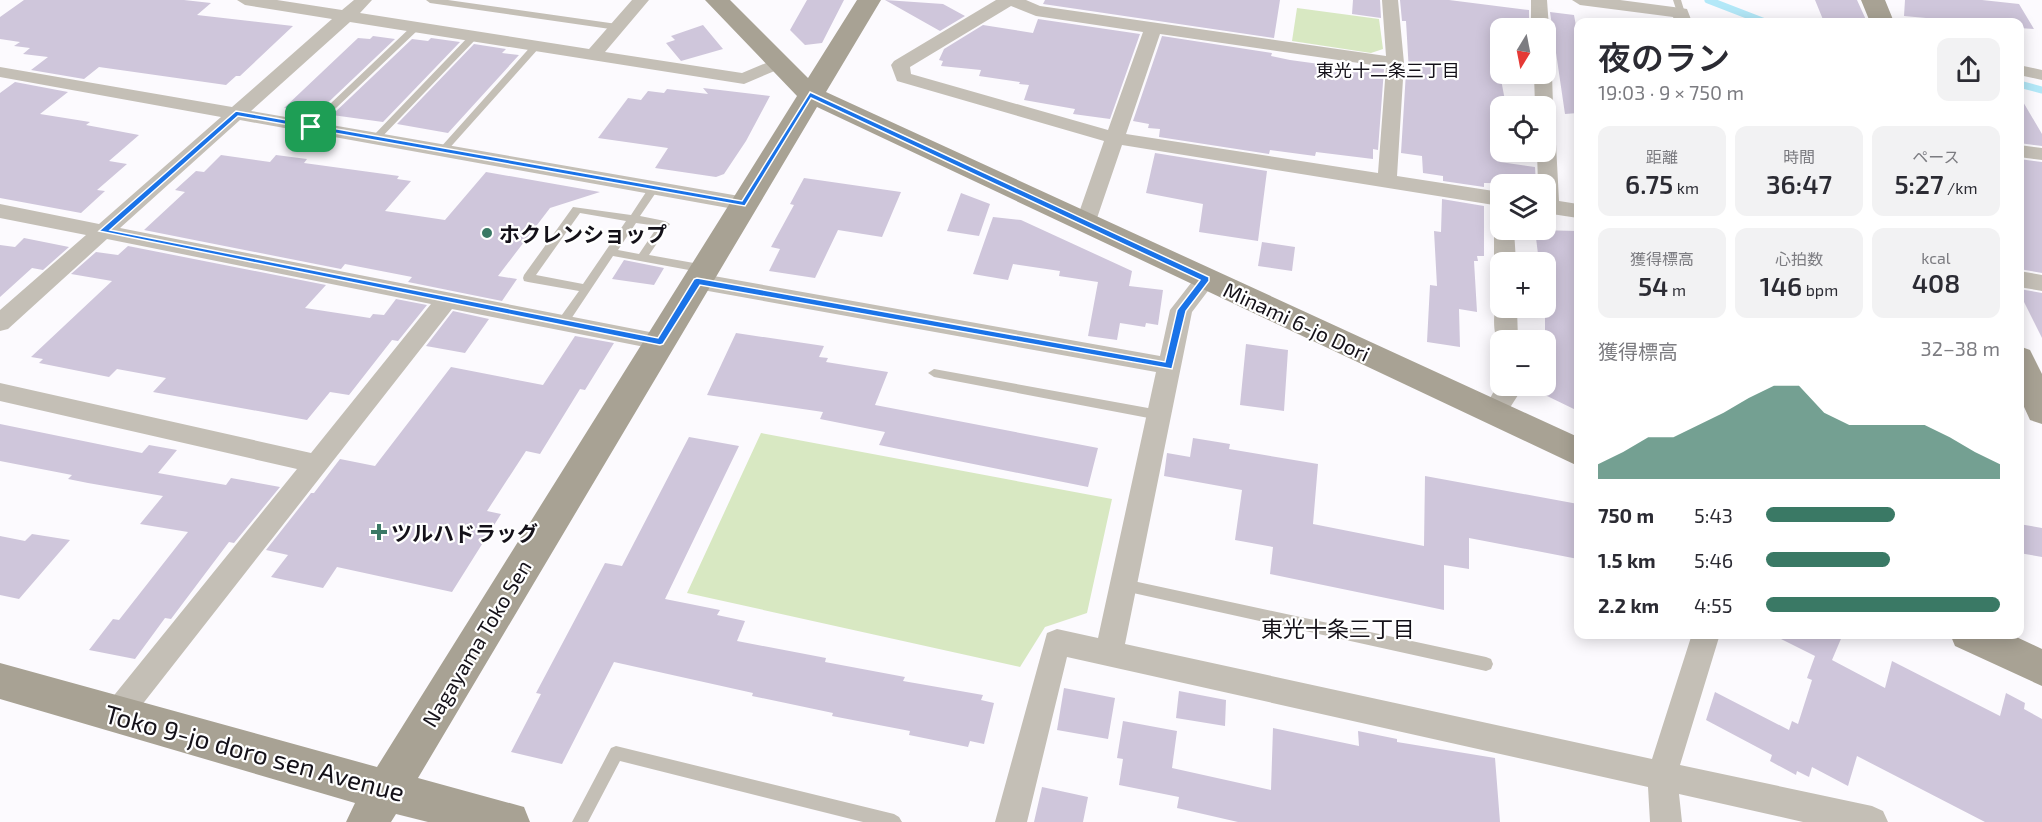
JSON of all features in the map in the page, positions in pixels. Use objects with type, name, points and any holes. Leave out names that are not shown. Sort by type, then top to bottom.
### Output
[{"type":"street","points":[[245,0],[744,79],[778,63]]},
{"type":"street","points":[[0,323],[364,0]]},
{"type":"street","points":[[593,55],[641,0]]},
{"type":"street","name":"Minami 6-jo Dori","points":[[717,0],[810,94],[1574,450]]},
{"type":"street","name":"Nagayama Toko Sen","points":[[377,806],[869,0]]},
{"type":"street","points":[[1395,63],[1036,11],[1010,0],[900,64],[903,77],[1116,138],[1490,197]]},
{"type":"street","points":[[1387,181],[1395,63],[1390,0]]},
{"type":"street","points":[[1539,0],[1540,18]]},
{"type":"street","points":[[1580,0],[1680,12]]},
{"type":"street","points":[[1873,0],[1880,18]]},
{"type":"street","points":[[1085,224],[1153,28]]},
{"type":"street","points":[[2024,71],[2042,75]]},
{"type":"street","points":[[0,72],[745,204]]},
{"type":"street","points":[[2024,152],[2042,154]]},
{"type":"street","points":[[1556,207],[1574,210]]},
{"type":"street","points":[[0,211],[448,298],[660,342]]},
{"type":"street","points":[[701,275],[1169,366]]},
{"type":"street","points":[[1109,653],[1181,310],[1206,279]]},
{"type":"street","points":[[2024,280],[2042,283]]},
{"type":"street","points":[[117,714],[448,298]]},
{"type":"street","points":[[2024,370],[2042,411]]},
{"type":"street","points":[[0,392],[317,464]]},
{"type":"street","points":[[1494,413],[1505,396]]},
{"type":"street","points":[[1666,822],[1662,774],[1704,639]]},
{"type":"street","points":[[1980,639],[2042,669]]},
{"type":"street","points":[[1011,822],[1057,642],[1872,822]]},
{"type":"street","name":"Toko 9-jo doro sen Avenue","points":[[0,681],[117,714],[377,806],[509,822]]},
{"type":"lane","points":[[430,0],[617,27]]},
{"type":"lane","points":[[311,127],[416,27]]},
{"type":"lane","points":[[375,139],[473,36]]},
{"type":"lane","points":[[443,150],[536,46]]},
{"type":"lane","points":[[563,322],[654,188]]},
{"type":"lane","points":[[586,288],[528,278],[577,209],[665,224],[642,258]]},
{"type":"lane","points":[[610,252],[642,258],[701,275]]},
{"type":"lane","points":[[934,373],[1159,415]]},
{"type":"lane","points":[[1124,585],[1486,664]]},
{"type":"lane","points":[[580,822],[616,753],[894,822]]},
{"type":"green space","points":[[1297,8],[1379,19],[1383,49],[1371,53],[1292,41]]},
{"type":"green space","points":[[761,433],[1112,499],[1087,613],[1045,627],[1020,667],[687,593]]},
{"type":"building","points":[[24,0],[184,0],[211,3],[197,15],[293,26],[240,76],[236,76],[226,85],[99,67],[84,79],[31,70],[48,57],[23,54],[30,48],[14,46],[20,42],[0,39],[0,17]]},
{"type":"building","points":[[807,0],[844,0],[822,43],[805,45],[790,30]]},
{"type":"building","points":[[885,0],[943,4],[965,16],[940,31]]},
{"type":"building","points":[[1045,0],[1280,0],[1274,38],[1043,4]]},
{"type":"building","points":[[1353,0],[1380,0],[1381,18],[1352,14]]},
{"type":"building","points":[[1400,0],[1449,0],[1529,10],[1529,18],[1490,18],[1490,84],[1502,84],[1504,96],[1490,96],[1490,162],[1535,167],[1535,174],[1490,174],[1490,183],[1484,183],[1484,187],[1443,181],[1443,176],[1423,173],[1422,156],[1401,153],[1406,72],[1409,72],[1406,21],[1402,21]]},
{"type":"building","points":[[1815,0],[1857,0],[1865,18],[1822,18]]},
{"type":"building","points":[[1905,0],[1982,0],[2019,4],[2034,29],[2024,28],[2024,18],[1904,16]]},
{"type":"building","points":[[1550,12],[1574,15],[1574,113],[1565,114],[1556,53],[1556,18],[1551,18]]},
{"type":"building","points":[[1038,19],[1140,34],[1110,119],[1073,114],[1075,109],[1024,100],[1029,85],[1019,84],[1020,82],[979,76],[981,70],[941,66],[943,61],[939,60],[944,49],[983,25],[1033,33]]},
{"type":"building","points":[[703,25],[723,49],[681,61],[666,43],[675,40],[671,36]]},
{"type":"building","points":[[373,36],[395,39],[317,113],[284,108],[358,38],[370,39]]},
{"type":"building","points":[[1162,36],[1272,53],[1271,56],[1290,60],[1363,70],[1364,66],[1384,69],[1378,150],[1373,149],[1373,159],[1316,152],[1315,156],[1270,150],[1269,154],[1159,137],[1160,129],[1148,128],[1149,124],[1133,121]]},
{"type":"building","points":[[431,38],[460,42],[383,122],[332,115],[412,39],[428,41]]},
{"type":"building","points":[[474,44],[506,49],[502,53],[519,55],[448,133],[397,124]]},
{"type":"building","points":[[15,82],[68,92],[40,114],[90,122],[86,125],[139,135],[109,161],[127,164],[97,190],[105,191],[81,213],[0,198],[0,93]]},
{"type":"building","points":[[703,88],[770,96],[746,141],[724,174],[716,177],[655,168],[668,148],[598,138],[628,98],[641,100],[648,91],[664,93],[667,89],[708,94]]},
{"type":"building","points":[[2024,103],[2042,134],[2042,146],[2024,144]]},
{"type":"building","points":[[1155,153],[1267,171],[1258,241],[1199,232],[1203,204],[1146,193]]},
{"type":"building","points":[[221,155],[270,162],[276,155],[307,159],[304,163],[399,176],[397,179],[411,181],[385,211],[445,220],[486,172],[600,192],[550,208],[498,276],[517,279],[502,301],[408,282],[412,277],[345,264],[341,269],[144,230],[185,192],[175,190],[196,171],[204,172]]},
{"type":"building","points":[[2024,160],[2042,162],[2042,273],[2024,270]]},
{"type":"building","points":[[804,178],[901,192],[882,237],[838,230],[815,278],[769,271],[780,249],[771,247],[794,205],[790,204]]},
{"type":"building","points":[[961,193],[990,204],[979,236],[947,231]]},
{"type":"building","points":[[1442,199],[1484,206],[1484,256],[1477,256],[1478,261],[1474,261],[1477,312],[1459,309],[1460,347],[1427,342],[1430,285],[1437,286],[1434,231],[1441,232]]},
{"type":"building","points":[[993,217],[1021,220],[1132,271],[1129,286],[1163,290],[1158,325],[1146,323],[1145,327],[1120,323],[1117,340],[1088,336],[1098,282],[1059,276],[1060,271],[1013,264],[1008,280],[973,274]]},
{"type":"building","points":[[1556,230],[1574,231],[1574,409],[1547,396],[1556,396],[1556,330],[1545,330],[1545,318],[1556,318],[1556,252],[1538,252],[1536,240],[1556,240]]},
{"type":"building","points":[[24,238],[69,247],[43,270],[32,268],[0,297],[0,245],[15,247]]},
{"type":"building","points":[[1262,242],[1295,247],[1292,271],[1258,266]]},
{"type":"building","points":[[128,246],[326,285],[305,308],[370,318],[373,314],[384,315],[396,299],[427,305],[398,341],[392,340],[349,395],[330,392],[307,420],[153,392],[166,378],[117,369],[109,377],[39,363],[43,359],[31,357],[112,281],[71,274],[96,252],[118,255]]},
{"type":"building","points":[[624,260],[664,268],[654,285],[612,279]]},
{"type":"building","points":[[2024,290],[2042,293],[2042,338],[2024,302]]},
{"type":"building","points":[[453,311],[489,319],[465,353],[426,346]]},
{"type":"building","points":[[736,333],[824,346],[819,357],[828,358],[826,362],[888,372],[875,405],[1098,448],[1088,487],[879,445],[885,432],[820,419],[823,412],[707,395]]},
{"type":"building","points":[[575,336],[614,343],[585,390],[580,389],[540,454],[526,451],[487,511],[501,514],[452,592],[337,567],[323,588],[271,577],[288,555],[266,550],[340,459],[375,466],[451,367],[543,385]]},
{"type":"building","points":[[1246,344],[1288,350],[1284,411],[1240,405]]},
{"type":"building","points":[[0,424],[142,453],[149,445],[177,450],[158,473],[226,485],[231,478],[280,487],[234,543],[229,542],[171,619],[165,618],[135,659],[89,650],[113,619],[119,620],[188,532],[140,524],[163,496],[68,479],[72,475],[0,461]]},
{"type":"building","points":[[689,437],[739,446],[665,599],[720,610],[717,615],[745,621],[737,641],[826,658],[825,662],[905,677],[903,681],[983,695],[981,700],[994,703],[984,744],[970,741],[968,747],[909,735],[910,731],[832,716],[833,713],[752,696],[753,693],[614,662],[562,764],[511,752],[541,694],[536,693],[605,563],[622,566]]},
{"type":"building","points":[[1193,438],[1230,444],[1229,449],[1318,464],[1313,524],[1424,546],[1425,476],[1574,503],[1574,558],[1469,538],[1469,569],[1444,565],[1444,610],[1270,574],[1273,547],[1235,540],[1242,490],[1164,476],[1167,453],[1190,457]]},
{"type":"building","points":[[2024,525],[2042,528],[2042,557],[2024,554]]},
{"type":"building","points":[[32,534],[70,540],[19,599],[0,595],[0,536],[25,541]]},
{"type":"building","points":[[1781,639],[1841,639],[1832,660],[1885,688],[1892,661],[2000,716],[2006,693],[2025,703],[2024,709],[2042,719],[2042,822],[1985,822],[1857,756],[1848,786],[1812,767],[1809,777],[1797,771],[1796,775],[1770,761],[1772,755],[1706,720],[1715,692],[1789,730],[1792,721],[1798,724],[1812,680],[1807,678],[1815,656]]},
{"type":"building","points":[[1064,688],[1115,698],[1108,739],[1057,730]]},
{"type":"building","points":[[1179,691],[1226,700],[1225,726],[1176,718]]},
{"type":"building","points":[[1123,721],[1177,731],[1172,768],[1271,790],[1273,728],[1359,746],[1358,731],[1397,739],[1397,742],[1495,758],[1500,822],[1238,822],[1177,808],[1179,797],[1119,785],[1123,759],[1117,758]]},
{"type":"building","points":[[1042,787],[1088,797],[1083,822],[1034,822]]},
{"type":"waterway","points":[[1708,0],[1755,18]]},
{"type":"waterway","points":[[2024,85],[2042,90]]},
{"type":"place","name":"ホクレンショップ","points":[[487,233]]},
{"type":"place","name":"ツルハドラッグ","points":[[379,532]]},
{"type":"district","name":"東光十二条三丁目","points":[[1388,70]]},
{"type":"district","name":"東光十条三丁目","points":[[1338,628]]},
{"type":"route","points":[[810,94],[1206,279],[1181,310],[1169,366],[697,281],[660,342],[103,231],[236,114],[311,127],[745,204],[810,94]]}]
